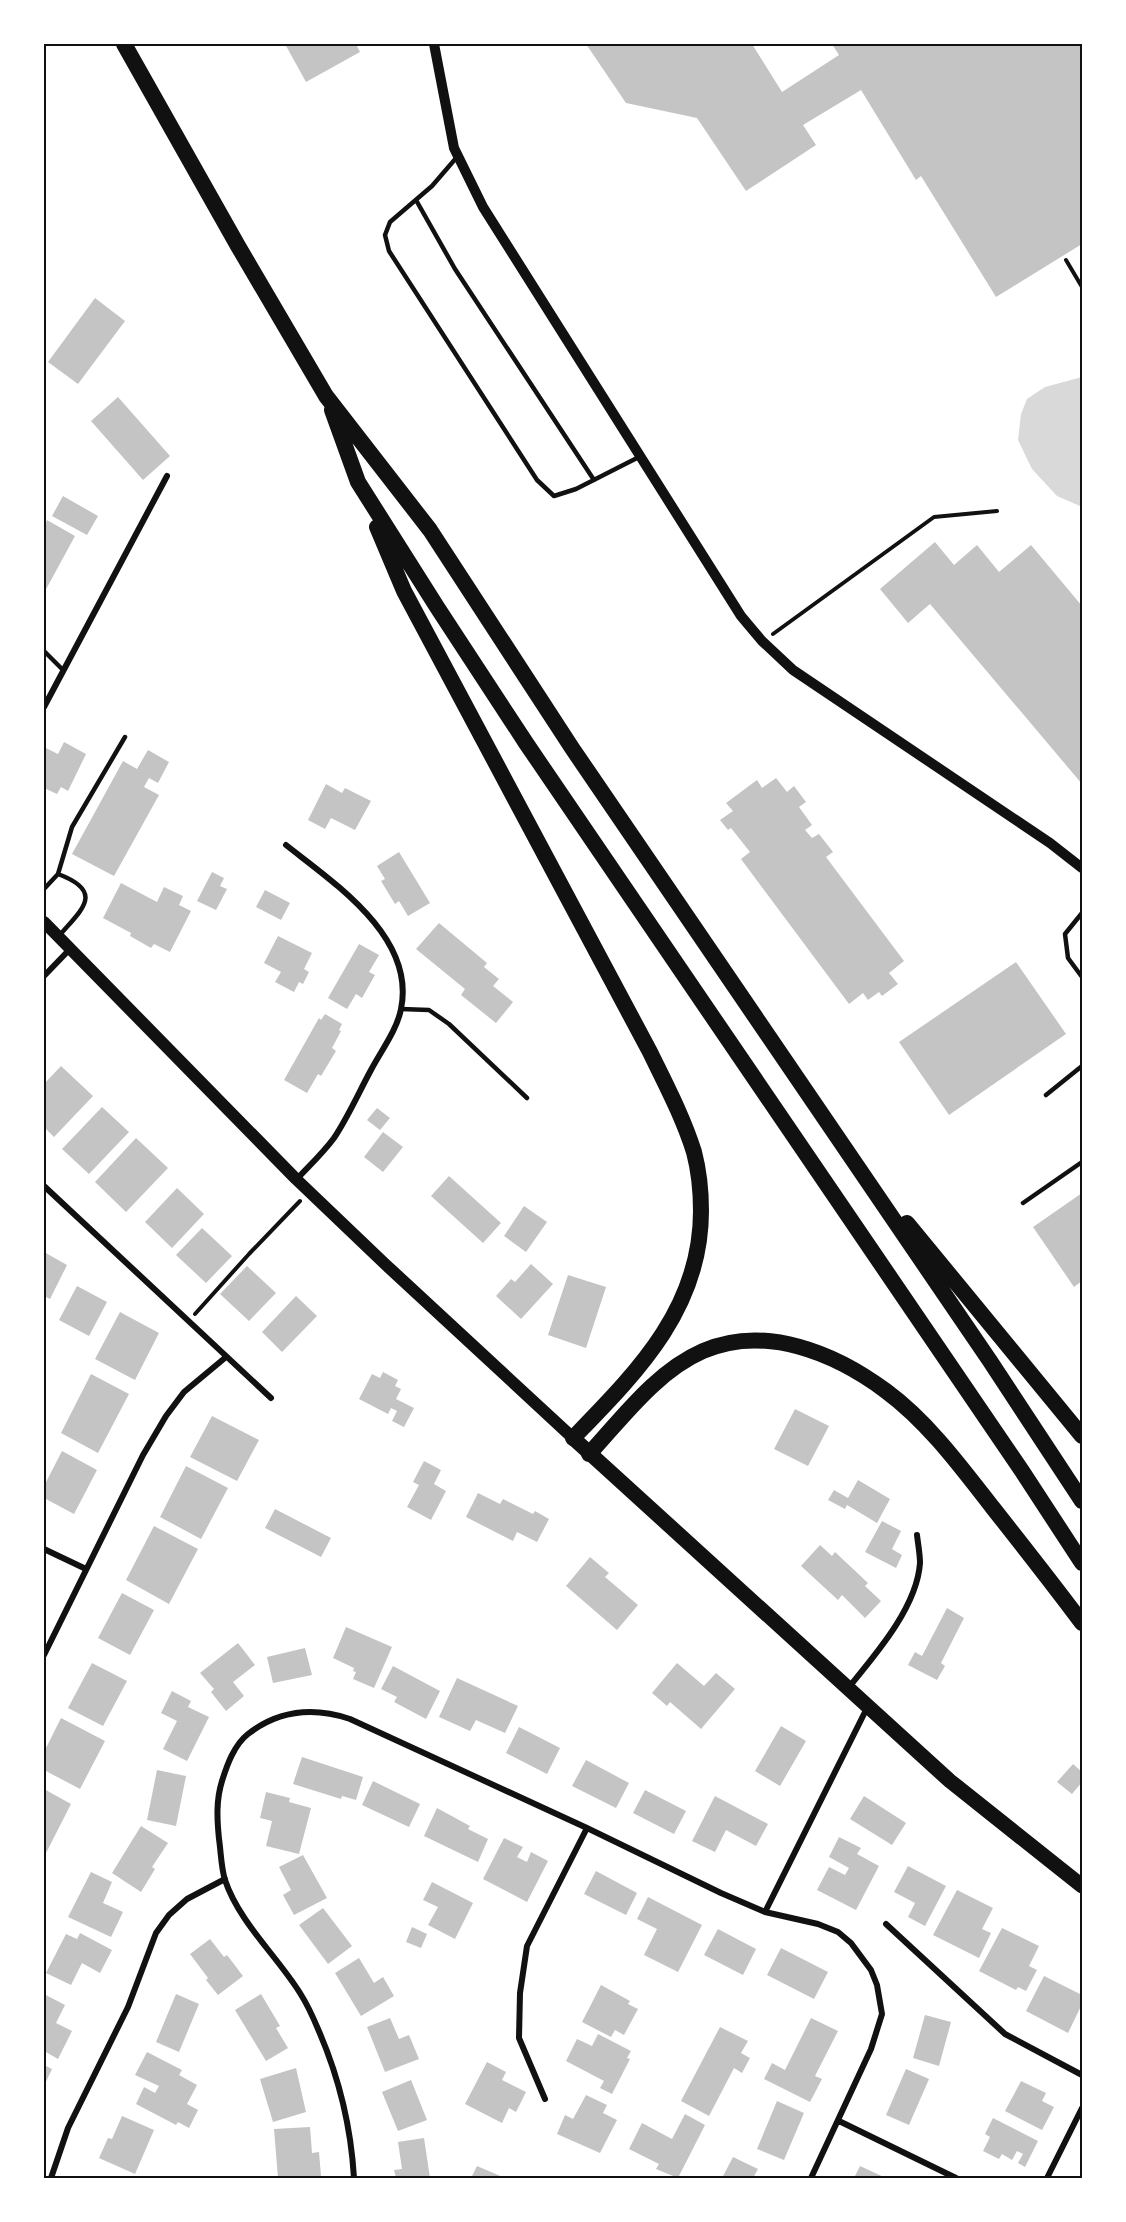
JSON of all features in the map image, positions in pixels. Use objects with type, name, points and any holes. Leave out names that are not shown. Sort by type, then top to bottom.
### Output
[{"type":"highway","points":[[124,44],[326,396],[430,530],[572,748],[1083,1501]]},
{"type":"highway","points":[[326,396],[358,482],[404,591],[650,1052],[677,1107],[694,1154],[701,1195],[701,1230],[694,1268],[686,1293],[672,1320],[646,1358],[621,1389],[573,1438]]},
{"type":"highway","points":[[358,482],[526,743],[1083,1563]]},
{"type":"highway","points":[[840,1142],[1083,1436]]},
{"type":"highway","points":[[590,1454],[657,1382],[679,1365],[704,1351],[736,1342],[769,1341],[797,1346],[829,1357],[861,1375],[886,1391],[916,1418],[960,1465],[1083,1623]]},
{"type":"main road","points":[[44,922],[296,1179],[590,1454],[867,1708],[979,1806],[1083,1886]]},
{"type":"street","points":[[434,44],[448,125],[457,157],[488,217],[736,609],[762,641],[793,670],[1043,838],[1083,868]]},
{"type":"street","points":[[44,707],[167,476]]},
{"type":"street","points":[[286,845],[348,895],[369,916],[386,938],[402,981],[401,1009],[397,1022],[334,1138],[296,1179]]},
{"type":"street","points":[[44,976],[70,949]]},
{"type":"street","points":[[44,1185],[271,1398]]},
{"type":"street","points":[[44,1655],[143,1455],[166,1416],[184,1392],[226,1357]]},
{"type":"street","points":[[847,1689],[888,1636],[913,1590],[920,1562],[917,1535]]},
{"type":"street","points":[[44,1549],[86,1569]]},
{"type":"street","points":[[765,1912],[867,1708]]},
{"type":"street","points":[[354,2178],[352,2147],[345,2109],[332,2064],[318,2028],[300,1993],[241,1911],[225,1879],[217,1820],[218,1792],[227,1765],[243,1738],[262,1723],[288,1713],[316,1711],[334,1713],[350,1719],[587,1828],[721,1893],[765,1912],[818,1924],[838,1932],[862,1956],[877,1985],[882,2014],[878,2031],[839,2121],[811,2178]]},
{"type":"street","points":[[545,2099],[519,2038],[522,1981],[527,1946],[587,1828]]},
{"type":"street","points":[[51,2178],[68,2128],[128,2007],[156,1933],[187,1899],[225,1879]]},
{"type":"street","points":[[886,1924],[1005,2034],[1083,2075]]},
{"type":"street","points":[[1047,2178],[1083,2108]]},
{"type":"street","points":[[839,2121],[956,2178]]},
{"type":"lane","points":[[457,157],[432,186],[390,222],[385,235],[389,251],[537,480],[554,495],[576,489],[640,457]]},
{"type":"lane","points":[[416,200],[455,269],[594,480]]},
{"type":"lane","points":[[44,651],[63,670]]},
{"type":"lane","points":[[44,889],[58,874],[72,827],[125,737]]},
{"type":"lane","points":[[58,874],[77,883],[86,898],[84,907],[58,937]]},
{"type":"lane","points":[[1083,913],[1065,934],[1068,958],[1083,976]]},
{"type":"lane","points":[[401,1009],[429,1010],[442,1019],[527,1098]]},
{"type":"lane","points":[[1046,1095],[1083,1066]]},
{"type":"lane","points":[[1023,1203],[1083,1161]]},
{"type":"path","points":[[1066,260],[1083,287]]},
{"type":"path","points":[[762,641],[934,517],[997,511]]},
{"type":"path","points":[[189,1322],[309,1191]]},
{"type":"shaded area","points":[[1082,377],[1082,507],[1057,496],[1032,469],[1018,440],[1021,414],[1027,399],[1045,387]]},
{"type":"building","points":[[285,44],[356,44],[360,52],[306,82]]},
{"type":"building","points":[[586,44],[752,44],[782,92],[839,55],[832,44],[1082,44],[1082,244],[996,297],[921,176],[916,180],[861,90],[803,125],[816,145],[746,191],[697,118],[626,103]]},
{"type":"building","points":[[95,298],[125,321],[78,384],[48,362]]},
{"type":"building","points":[[118,397],[170,456],[143,480],[91,421]]},
{"type":"building","points":[[63,496],[98,516],[87,535],[52,516]]},
{"type":"building","points":[[47,520],[75,536],[44,593],[44,528]]},
{"type":"building","points":[[935,542],[954,565],[977,545],[999,572],[1031,545],[1082,606],[1082,784],[930,604],[908,623],[880,589]]},
{"type":"building","points":[[64,742],[86,754],[68,791],[61,787],[57,794],[44,788],[44,747],[58,754]]},
{"type":"building","points":[[148,750],[169,762],[158,783],[149,778],[144,787],[159,795],[114,876],[72,854],[123,761],[137,769]]},
{"type":"building","points":[[776,778],[787,792],[794,786],[806,802],[799,807],[812,825],[805,830],[812,838],[819,834],[833,852],[826,857],[904,961],[889,973],[898,984],[882,996],[879,992],[868,1000],[863,993],[849,1004],[741,859],[750,852],[731,828],[728,830],[720,820],[733,811],[726,803],[757,780],[762,788]]},
{"type":"building","points":[[326,784],[342,793],[345,788],[371,801],[355,830],[331,818],[325,829],[308,820]]},
{"type":"building","points":[[399,852],[430,903],[408,916],[399,901],[395,904],[381,881],[385,879],[377,866]]},
{"type":"building","points":[[212,872],[224,878],[220,886],[227,889],[216,910],[197,901]]},
{"type":"building","points":[[121,883],[157,902],[164,887],[183,896],[179,905],[191,911],[170,952],[154,944],[151,948],[130,936],[131,933],[103,918]]},
{"type":"building","points":[[265,890],[290,903],[281,920],[256,907]]},
{"type":"building","points":[[439,923],[487,963],[484,967],[499,979],[493,986],[513,1002],[496,1023],[461,995],[465,989],[416,949]]},
{"type":"building","points":[[278,936],[312,953],[304,969],[309,972],[303,984],[299,982],[294,992],[275,982],[281,972],[264,963]]},
{"type":"building","points":[[359,944],[379,955],[369,972],[375,975],[362,998],[356,994],[347,1009],[328,998]]},
{"type":"building","points":[[1016,962],[1066,1034],[949,1115],[899,1042]]},
{"type":"building","points":[[325,1014],[342,1024],[339,1030],[341,1031],[332,1048],[336,1051],[321,1076],[318,1074],[307,1093],[284,1080],[319,1018],[321,1020]]},
{"type":"building","points":[[61,1066],[93,1096],[54,1137],[44,1127],[44,1084]]},
{"type":"building","points":[[102,1107],[129,1132],[89,1174],[62,1149]]},
{"type":"building","points":[[377,1108],[390,1118],[380,1130],[367,1120]]},
{"type":"building","points":[[383,1132],[403,1147],[383,1172],[364,1157]]},
{"type":"building","points":[[136,1138],[168,1168],[126,1212],[95,1182]]},
{"type":"building","points":[[449,1176],[501,1223],[483,1243],[431,1196]]},
{"type":"building","points":[[177,1188],[204,1214],[172,1248],[145,1222]]},
{"type":"building","points":[[1082,1193],[1082,1281],[1074,1287],[1033,1227]]},
{"type":"building","points":[[524,1206],[547,1222],[526,1252],[504,1236]]},
{"type":"building","points":[[202,1228],[232,1256],[206,1283],[176,1255]]},
{"type":"building","points":[[44,1252],[67,1265],[50,1299],[44,1296]]},
{"type":"building","points":[[531,1264],[553,1284],[521,1319],[496,1296],[511,1279],[515,1282]]},
{"type":"building","points":[[247,1266],[276,1293],[249,1321],[220,1294]]},
{"type":"building","points":[[568,1275],[606,1287],[586,1348],[548,1335]]},
{"type":"building","points":[[77,1286],[107,1302],[89,1336],[59,1320]]},
{"type":"building","points":[[296,1296],[317,1316],[282,1352],[262,1332]]},
{"type":"building","points":[[120,1312],[159,1333],[135,1380],[95,1359]]},
{"type":"building","points":[[383,1372],[398,1380],[395,1386],[401,1389],[396,1399],[414,1408],[404,1427],[392,1421],[397,1411],[391,1408],[388,1414],[359,1399],[372,1374],[380,1378]]},
{"type":"building","points":[[91,1374],[129,1394],[98,1453],[61,1433]]},
{"type":"building","points":[[795,1409],[829,1426],[808,1466],[774,1449]]},
{"type":"building","points":[[212,1416],[259,1440],[237,1481],[190,1457]]},
{"type":"building","points":[[62,1451],[97,1470],[74,1514],[44,1498],[44,1486]]},
{"type":"building","points":[[424,1461],[441,1470],[434,1484],[446,1491],[431,1520],[407,1507],[419,1485],[413,1482]]},
{"type":"building","points":[[186,1466],[228,1488],[201,1539],[160,1517]]},
{"type":"building","points":[[858,1480],[890,1499],[877,1523],[847,1505],[845,1509],[828,1500],[834,1490],[848,1498]]},
{"type":"building","points":[[478,1493],[500,1504],[503,1499],[549,1519],[537,1542],[517,1532],[513,1541],[466,1517]]},
{"type":"building","points":[[275,1509],[331,1538],[321,1557],[265,1528]]},
{"type":"building","points":[[882,1521],[901,1531],[892,1549],[902,1555],[896,1568],[865,1552]]},
{"type":"building","points":[[154,1526],[198,1549],[169,1604],[126,1580]]},
{"type":"building","points":[[820,1545],[832,1556],[835,1552],[868,1583],[865,1586],[881,1601],[865,1618],[842,1595],[838,1600],[801,1566]]},
{"type":"building","points":[[590,1557],[609,1573],[605,1577],[638,1605],[617,1630],[566,1586]]},
{"type":"building","points":[[122,1593],[154,1610],[130,1655],[98,1638]]},
{"type":"building","points":[[947,1608],[964,1618],[941,1663],[945,1666],[937,1680],[908,1665],[915,1652],[922,1656]]},
{"type":"building","points":[[346,1627],[392,1647],[374,1688],[353,1679],[356,1672],[353,1671],[354,1668],[333,1658]]},
{"type":"building","points":[[238,1643],[255,1665],[233,1682],[244,1696],[226,1711],[211,1692],[214,1689],[200,1673]]},
{"type":"building","points":[[305,1648],[312,1675],[273,1683],[267,1657]]},
{"type":"building","points":[[92,1663],[127,1681],[103,1726],[68,1708]]},
{"type":"building","points":[[677,1663],[704,1686],[716,1673],[735,1689],[701,1729],[670,1702],[667,1706],[652,1693]]},
{"type":"building","points":[[393,1666],[440,1691],[426,1719],[394,1702],[397,1697],[381,1689]]},
{"type":"building","points":[[457,1678],[518,1706],[505,1733],[476,1720],[470,1731],[439,1717]]},
{"type":"building","points":[[172,1691],[191,1701],[188,1707],[209,1717],[187,1761],[163,1749],[177,1721],[161,1713]]},
{"type":"building","points":[[61,1718],[105,1741],[80,1789],[44,1770],[44,1752]]},
{"type":"building","points":[[781,1726],[806,1741],[780,1786],[755,1771]]},
{"type":"building","points":[[519,1727],[560,1748],[547,1774],[506,1753]]},
{"type":"building","points":[[302,1757],[363,1777],[356,1800],[342,1796],[341,1799],[293,1784]]},
{"type":"building","points":[[586,1760],[629,1783],[616,1808],[572,1786]]},
{"type":"building","points":[[1073,1764],[1082,1772],[1082,1782],[1072,1794],[1057,1782]]},
{"type":"building","points":[[157,1770],[186,1776],[176,1826],[147,1820]]},
{"type":"building","points":[[373,1781],[420,1804],[409,1827],[362,1805]]},
{"type":"building","points":[[44,1789],[71,1804],[44,1857]]},
{"type":"building","points":[[645,1790],[686,1811],[674,1834],[633,1813]]},
{"type":"building","points":[[266,1792],[290,1798],[289,1802],[311,1808],[299,1854],[266,1846],[272,1821],[260,1818]]},
{"type":"building","points":[[715,1796],[768,1824],[756,1846],[726,1830],[715,1852],[692,1841]]},
{"type":"building","points":[[864,1796],[906,1823],[892,1845],[850,1819]]},
{"type":"building","points":[[437,1808],[470,1826],[468,1829],[488,1839],[478,1862],[424,1836]]},
{"type":"building","points":[[141,1826],[168,1843],[152,1867],[155,1869],[141,1892],[112,1873]]},
{"type":"building","points":[[839,1837],[861,1848],[857,1854],[879,1866],[856,1910],[817,1890],[829,1867],[845,1875],[849,1868],[829,1857]]},
{"type":"building","points":[[504,1838],[523,1847],[517,1857],[527,1862],[531,1852],[548,1861],[527,1902],[483,1879]]},
{"type":"building","points":[[303,1855],[327,1898],[294,1915],[283,1895],[291,1890],[279,1867]]},
{"type":"building","points":[[908,1866],[946,1886],[925,1926],[908,1917],[915,1903],[894,1892]]},
{"type":"building","points":[[596,1871],[637,1893],[626,1915],[584,1894]]},
{"type":"building","points":[[91,1872],[112,1882],[103,1903],[123,1912],[111,1937],[68,1917]]},
{"type":"building","points":[[432,1882],[473,1903],[455,1939],[428,1925],[438,1907],[423,1900]]},
{"type":"building","points":[[957,1890],[993,1908],[982,1929],[991,1933],[979,1958],[933,1935]]},
{"type":"building","points":[[648,1897],[702,1925],[678,1972],[644,1955],[657,1929],[637,1919]]},
{"type":"building","points":[[323,1908],[352,1946],[328,1964],[299,1925]]},
{"type":"building","points":[[412,1927],[427,1934],[421,1948],[406,1942]]},
{"type":"building","points":[[1002,1928],[1039,1946],[1029,1966],[1037,1970],[1026,1991],[1018,1987],[1016,1990],[979,1971]]},
{"type":"building","points":[[718,1929],[756,1949],[743,1975],[704,1955]]},
{"type":"building","points":[[80,1933],[112,1950],[100,1973],[82,1963],[71,1985],[46,1973],[66,1934],[77,1939]]},
{"type":"building","points":[[210,1939],[224,1957],[227,1955],[243,1976],[218,1995],[190,1954]]},
{"type":"building","points":[[781,1948],[828,1972],[814,1999],[767,1975]]},
{"type":"building","points":[[359,1958],[374,1983],[383,1977],[394,1996],[361,2016],[335,1973]]},
{"type":"building","points":[[1044,1976],[1082,1995],[1082,2004],[1068,2033],[1026,2011]]},
{"type":"building","points":[[601,1985],[630,2001],[628,2004],[638,2009],[624,2035],[615,2030],[611,2037],[582,2022]]},
{"type":"building","points":[[44,1994],[65,2005],[56,2023],[72,2031],[58,2059],[44,2051]]},
{"type":"building","points":[[176,1994],[199,2004],[179,2052],[156,2042]]},
{"type":"building","points":[[261,1994],[280,2026],[276,2028],[288,2048],[266,2061],[235,2010]]},
{"type":"building","points":[[925,2015],[951,2022],[939,2066],[913,2058]]},
{"type":"building","points":[[390,2018],[399,2039],[409,2035],[419,2059],[385,2072],[367,2027]]},
{"type":"building","points":[[811,2018],[838,2031],[815,2076],[822,2079],[810,2102],[764,2079],[772,2063],[785,2070]]},
{"type":"building","points":[[720,2027],[748,2041],[741,2053],[750,2058],[742,2073],[734,2068],[709,2116],[681,2101]]},
{"type":"building","points":[[598,2034],[631,2051],[627,2058],[630,2059],[612,2094],[600,2088],[604,2081],[566,2061],[577,2039],[592,2046]]},
{"type":"building","points":[[147,2052],[182,2070],[179,2075],[197,2085],[187,2104],[198,2110],[189,2128],[178,2122],[176,2125],[136,2104],[144,2087],[155,2093],[159,2086],[135,2075]]},
{"type":"building","points":[[487,2062],[506,2072],[502,2080],[526,2092],[516,2112],[509,2108],[502,2123],[465,2104]]},
{"type":"building","points":[[44,2065],[52,2069],[44,2086]]},
{"type":"building","points":[[296,2068],[306,2112],[273,2122],[260,2079]]},
{"type":"building","points":[[906,2069],[929,2079],[909,2125],[886,2115]]},
{"type":"building","points":[[411,2080],[427,2120],[398,2131],[382,2092]]},
{"type":"building","points":[[1021,2081],[1046,2093],[1042,2101],[1054,2107],[1042,2130],[1005,2111]]},
{"type":"building","points":[[586,2095],[607,2105],[603,2113],[617,2120],[600,2153],[557,2134],[565,2115],[573,2119]]},
{"type":"building","points":[[777,2101],[804,2113],[784,2160],[757,2149]]},
{"type":"building","points":[[685,2114],[705,2125],[678,2178],[656,2169],[659,2164],[629,2149],[642,2123],[672,2139]]},
{"type":"building","points":[[122,2116],[154,2130],[135,2174],[99,2158],[108,2138],[112,2139]]},
{"type":"building","points":[[993,2118],[1038,2141],[1025,2167],[1018,2163],[1023,2154],[1017,2151],[1012,2160],[1002,2154],[999,2159],[983,2151],[990,2137],[985,2134]]},
{"type":"building","points":[[310,2127],[312,2153],[319,2152],[321,2176],[278,2178],[274,2129]]},
{"type":"building","points":[[424,2138],[430,2178],[396,2178],[394,2170],[402,2169],[398,2142]]},
{"type":"building","points":[[733,2157],[758,2169],[753,2178],[722,2178]]},
{"type":"building","points":[[477,2166],[505,2178],[471,2178]]},
{"type":"building","points":[[860,2166],[886,2178],[854,2178]]}]
